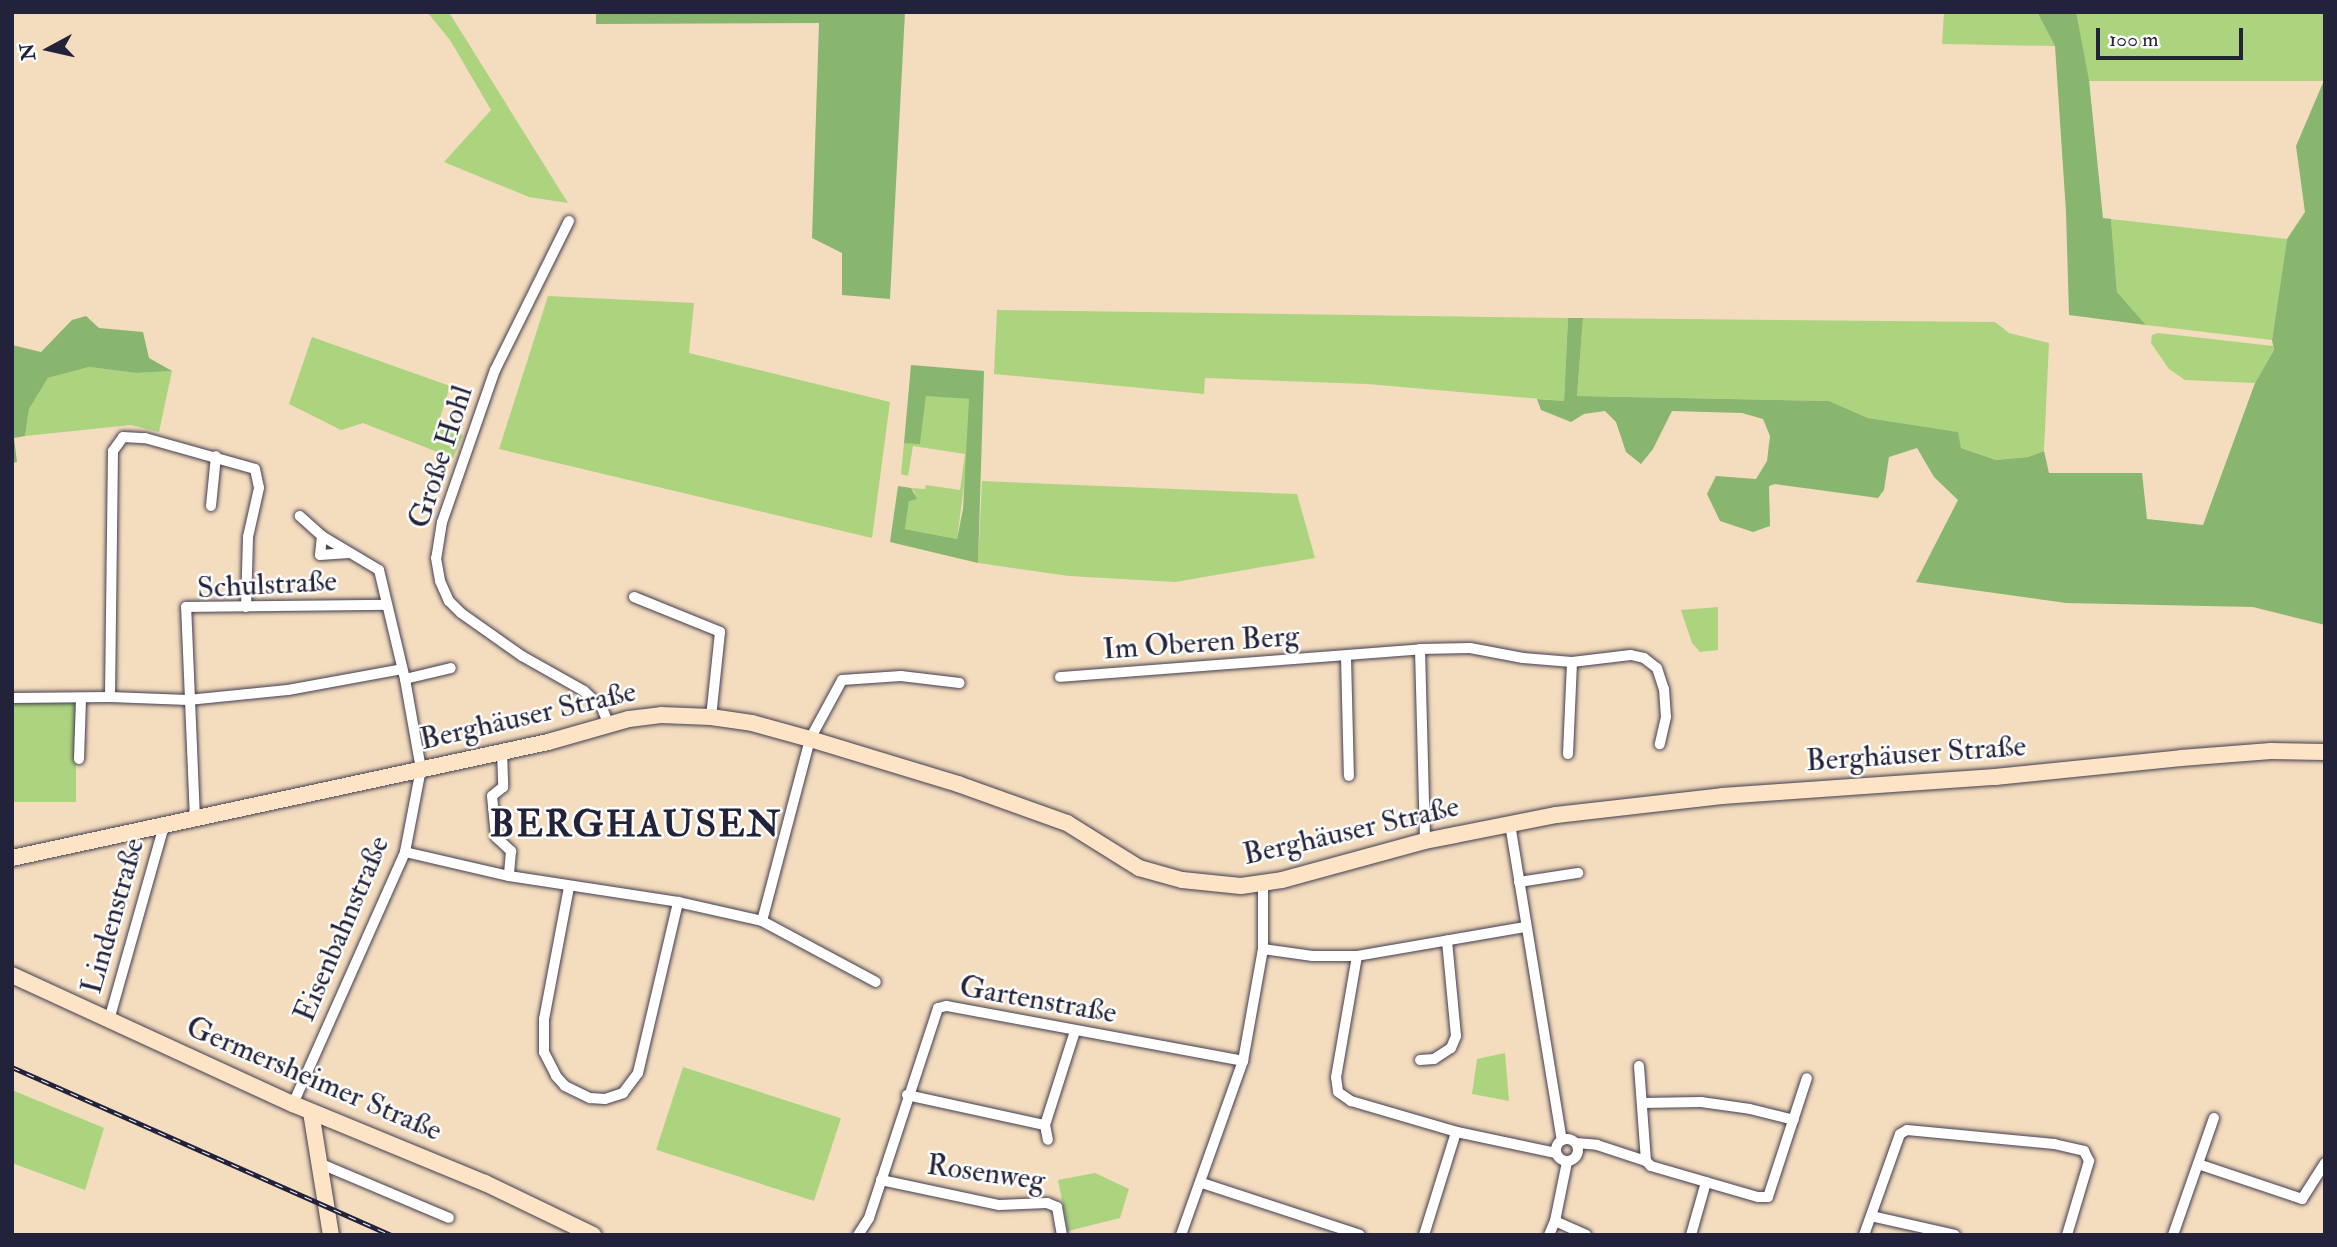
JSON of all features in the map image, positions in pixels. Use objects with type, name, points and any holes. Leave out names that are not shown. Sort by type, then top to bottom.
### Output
[{"type":"street","name":"Große Hohl","points":[[569,221],[495,370],[442,523],[436,558],[449,601],[461,613],[522,656],[584,691],[602,708],[609,725]]},
{"type":"street","points":[[110,697],[113,451],[122,437],[132,435],[255,468],[260,488],[248,537],[246,607]]},
{"type":"street","points":[[211,506],[216,456]]},
{"type":"street","points":[[300,516],[322,536],[379,570],[404,674],[421,769]]},
{"type":"street","points":[[322,536],[320,555],[349,553]]},
{"type":"street","points":[[634,597],[720,632],[710,717]]},
{"type":"street","name":"Schulstraße","points":[[195,819],[186,607],[387,605]]},
{"type":"street","name":"Im Oberen Berg","points":[[1060,677],[1346,657],[1420,649],[1469,648],[1523,658],[1572,662],[1631,655],[1644,658],[1657,668],[1664,689],[1666,717],[1660,744]]},
{"type":"street","points":[[1420,649],[1426,841]]},
{"type":"street","points":[[1346,657],[1349,776]]},
{"type":"street","points":[[1568,754],[1572,662]]},
{"type":"street","points":[[12,698],[110,697],[188,701],[451,668]]},
{"type":"street","points":[[762,921],[810,739],[842,680],[910,676],[960,682]]},
{"type":"street","points":[[79,759],[82,698]]},
{"type":"street","name":"Berghäuser Straße","points":[[12,858],[661,715],[710,717],[752,723],[810,739],[1029,807],[1067,823],[1139,868],[1182,880],[1241,886],[1263,884],[1426,841],[1556,815],[1722,796],[1995,777],[2208,755],[2271,751],[2325,752]]},
{"type":"street","points":[[502,751],[503,787],[492,796],[496,837],[511,851],[509,876]]},
{"type":"street","name":"Eisenbahnstraße","points":[[293,1104],[405,852],[421,769]]},
{"type":"street","points":[[1510,824],[1562,1140],[1556,1153]]},
{"type":"street","name":"Lindenstraße","points":[[109,1020],[164,825]]},
{"type":"street","points":[[405,852],[509,876],[678,902],[762,921],[876,982]]},
{"type":"street","points":[[1519,883],[1578,873]]},
{"type":"street","points":[[1181,1235],[1202,1183],[1243,1061],[1263,949],[1263,884]]},
{"type":"street","points":[[569,887],[544,1018],[544,1052],[556,1076],[565,1086],[590,1098],[605,1099],[623,1093],[638,1073],[678,902]]},
{"type":"street","points":[[1263,949],[1313,956],[1357,956],[1525,927]]},
{"type":"street","points":[[1420,1060],[1434,1059],[1451,1048],[1457,1036],[1447,940]]},
{"type":"street","points":[[1357,956],[1336,1077],[1338,1092],[1351,1101],[1456,1132],[1556,1153],[1567,1162]]},
{"type":"street","name":"Germersheimer Straße","points":[[12,975],[311,1112],[485,1183],[593,1235]]},
{"type":"street","name":"Gartenstraße","points":[[858,1235],[869,1218],[907,1095],[938,1008],[947,1006],[1243,1061]]},
{"type":"street","points":[[1048,1140],[1045,1125],[1075,1031]]},
{"type":"street","points":[[1639,1066],[1646,1161]]},
{"type":"street","points":[[1562,1140],[1597,1145],[1646,1161],[1651,1166],[1758,1197],[1768,1197],[1807,1078]]},
{"type":"street","points":[[907,1095],[1045,1125]]},
{"type":"street","points":[[1642,1103],[1706,1102],[1794,1120]]},
{"type":"street","points":[[311,1112],[331,1235]]},
{"type":"street","points":[[2173,1235],[2214,1118]]},
{"type":"street","points":[[1864,1235],[1900,1134],[1907,1130],[2054,1144],[2084,1151],[2089,1161],[2067,1235]]},
{"type":"street","points":[[1424,1235],[1456,1132]]},
{"type":"street","points":[[1549,1235],[1555,1221],[1567,1162],[1578,1154],[1576,1143]]},
{"type":"street","points":[[319,1163],[449,1218]]},
{"type":"street","points":[[2198,1164],[2302,1199],[2325,1163]]},
{"type":"street","name":"Rosenweg","points":[[881,1180],[989,1203],[1047,1203],[1056,1208],[1062,1235]]},
{"type":"street","points":[[1691,1235],[1706,1182]]},
{"type":"street","points":[[1202,1183],[1360,1235]]},
{"type":"street","points":[[1871,1216],[1955,1235]]},
{"type":"street","points":[[1555,1221],[1586,1235]]},
{"type":"green space","points":[[427,12],[450,14],[568,203],[529,197],[444,162],[491,110],[450,40]]},
{"type":"green space","points":[[596,12],[905,12],[890,299],[842,295],[842,253],[812,238],[819,23],[596,24]]},
{"type":"green space","points":[[1944,12],[2037,12],[2055,46],[1942,44]]},
{"type":"green space","points":[[2037,12],[2076,12],[2089,80],[2103,218],[2111,219],[2117,292],[2146,325],[2069,315],[2066,212],[2055,46]]},
{"type":"green space","points":[[2076,12],[2325,12],[2325,81],[2076,81]]},
{"type":"green space","points":[[2325,78],[2325,625],[2253,607],[2066,603],[1916,582],[1958,500],[1934,477],[1917,448],[1889,457],[1884,490],[1878,498],[1775,484],[1769,486],[1770,526],[1753,532],[1720,521],[1707,494],[1716,476],[1756,479],[1767,461],[1770,436],[1763,419],[1742,413],[1672,411],[1653,449],[1641,464],[1626,452],[1616,422],[1605,411],[1584,414],[1571,422],[1541,410],[1537,399],[1564,401],[1568,318],[1583,318],[1577,396],[1829,401],[1868,418],[1958,432],[1961,448],[1996,460],[2028,457],[2044,451],[2049,473],[2142,473],[2147,519],[2203,525],[2255,383],[2274,350],[2272,340],[2287,239],[2305,212],[2296,146]]},
{"type":"green space","points":[[2111,219],[2287,239],[2272,340],[2146,325],[2117,292]]},
{"type":"green space","points":[[548,296],[694,303],[689,353],[890,402],[872,538],[499,449]]},
{"type":"green space","points":[[997,310],[1568,318],[1564,401],[1367,384],[1205,378],[1204,394],[994,374]]},
{"type":"green space","points":[[86,316],[99,328],[143,332],[149,358],[172,371],[136,373],[89,367],[48,378],[29,409],[25,436],[14,438],[17,462],[12,463],[12,345],[41,352],[72,320]]},
{"type":"green space","points":[[1583,318],[1995,322],[2009,333],[2049,343],[2044,451],[2028,457],[1996,460],[1961,448],[1957,432],[1868,418],[1829,401],[1577,396]]},
{"type":"green space","points":[[2158,333],[2273,346],[2274,350],[2255,383],[2185,380],[2169,369],[2151,343],[2152,335]]},
{"type":"green space","points":[[312,337],[450,386],[438,424],[463,435],[453,458],[363,423],[341,430],[289,404]]},
{"type":"green space","points":[[911,365],[984,371],[978,563],[890,542],[898,486],[911,488],[917,499],[909,501],[905,529],[957,539],[963,509],[969,399],[926,396],[920,444],[904,443]]},
{"type":"green space","points":[[89,367],[136,373],[172,371],[159,432],[131,425],[25,436],[29,409],[48,378]]},
{"type":"green space","points":[[926,395],[969,399],[968,456],[957,539],[905,529],[909,501],[915,493],[911,488],[925,489],[926,485],[960,490],[965,454],[913,446],[908,476],[901,474],[904,443],[920,443]]},
{"type":"green space","points":[[982,481],[1297,494],[1315,558],[1175,582],[1069,576],[978,563]]},
{"type":"green space","points":[[1718,607],[1718,650],[1700,652],[1692,643],[1681,610]]},
{"type":"green space","points":[[12,702],[76,702],[76,802],[12,802]]},
{"type":"green space","points":[[1505,1053],[1509,1101],[1472,1094],[1477,1059]]},
{"type":"green space","points":[[683,1067],[841,1118],[814,1201],[656,1150]]},
{"type":"green space","points":[[12,1090],[104,1128],[85,1190],[12,1163]]},
{"type":"green space","points":[[1095,1173],[1129,1189],[1120,1218],[1068,1231],[1058,1180]]},
{"type":"railway","points":[[12,1067],[392,1235]]},
{"type":"district","name":"BERGHAUSEN","points":[[636,825]]}]
